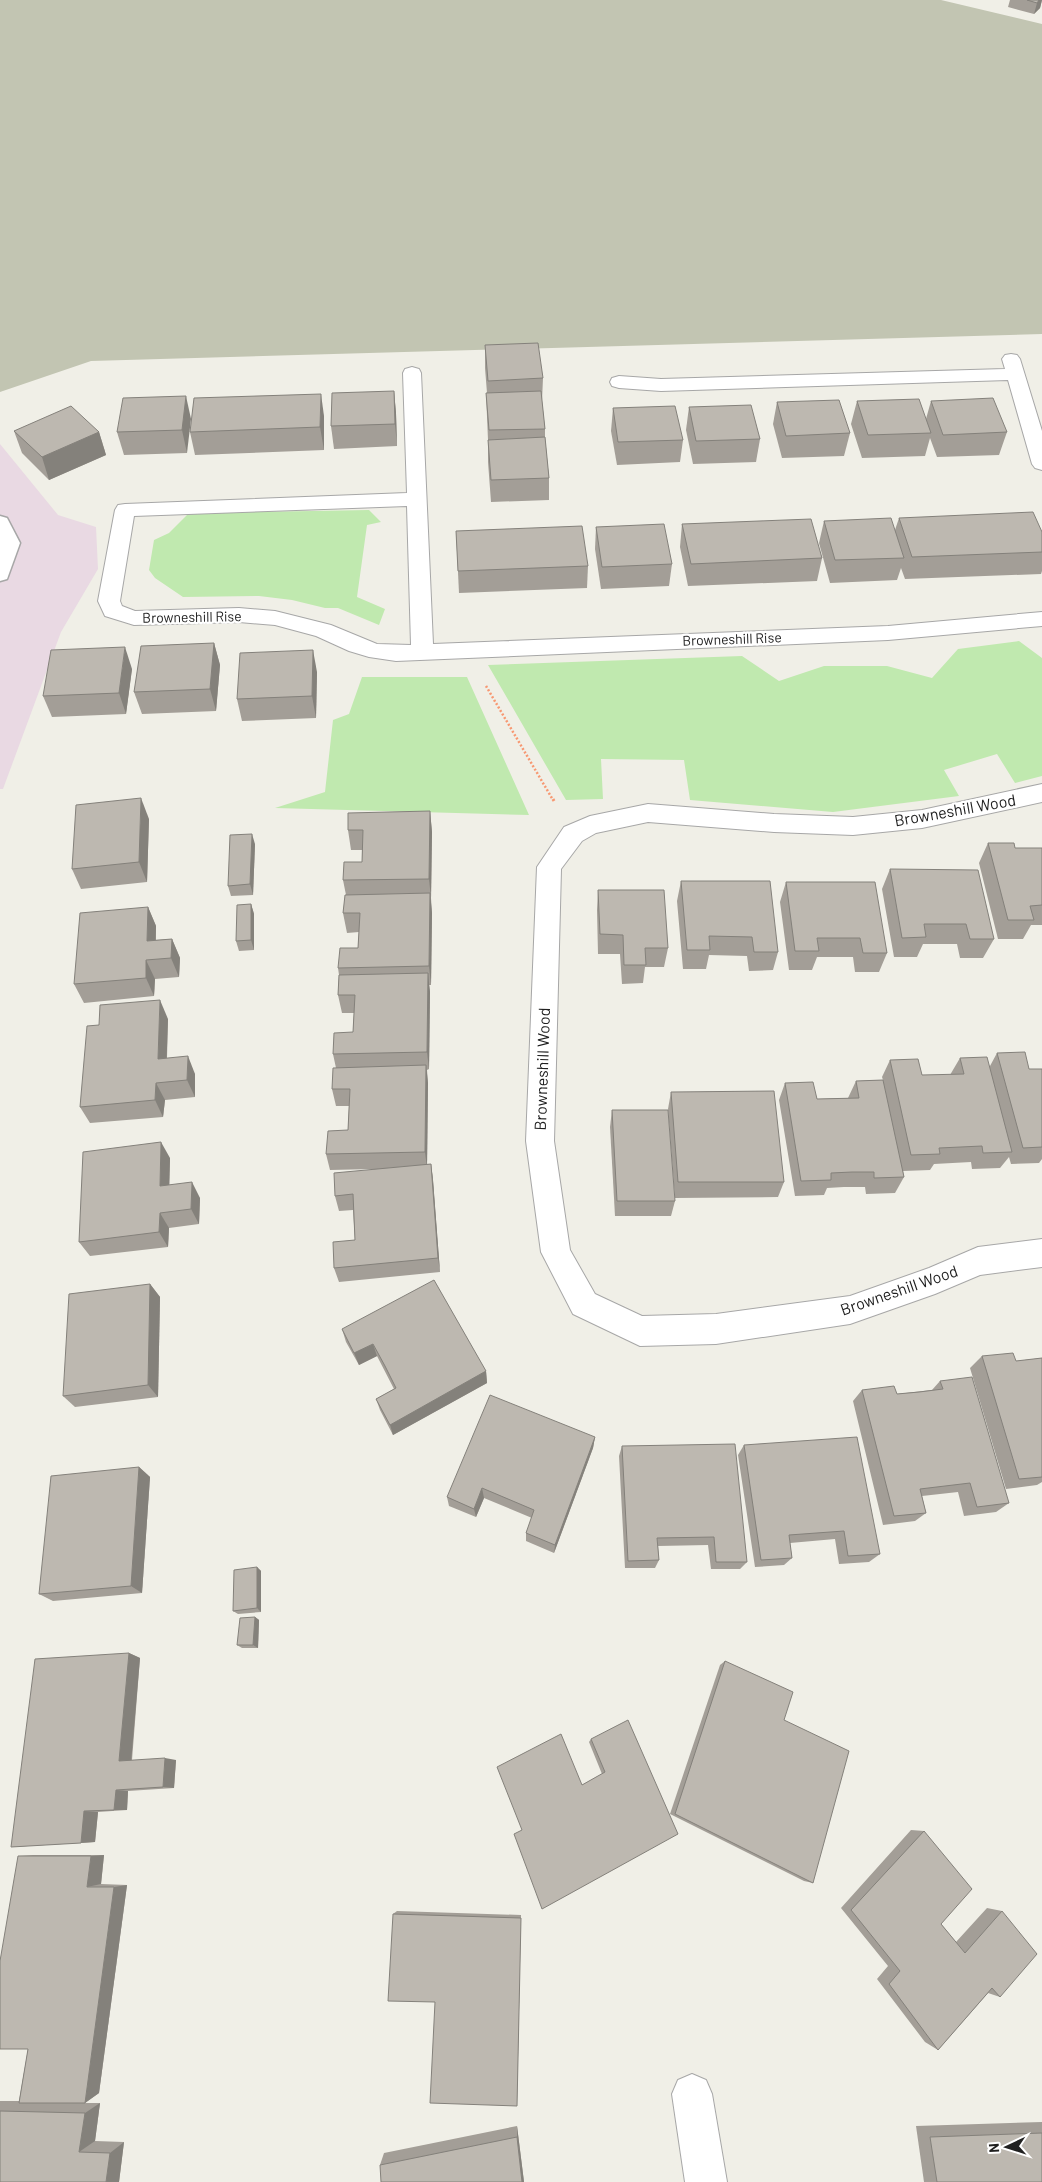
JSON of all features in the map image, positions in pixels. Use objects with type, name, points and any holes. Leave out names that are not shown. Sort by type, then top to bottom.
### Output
[{"type":"street","points":[[619,382],[661,385],[1013,366],[1042,464]]},
{"type":"street","points":[[412,373],[422,652]]},
{"type":"street","name":"Browneshill Rise","points":[[417,499],[125,510],[109,601],[113,611],[134,618],[240,615],[275,618],[323,630],[356,646],[377,652],[422,652],[888,633],[1042,619]]},
{"type":"street","name":"Browneshill Wood","points":[[1042,793],[922,820],[853,826],[794,824],[648,813],[590,825],[573,834],[549,867],[540,1141],[556,1252],[584,1304],[640,1331],[716,1328],[850,1310],[935,1280],[978,1261],[1042,1253]]},
{"type":"street","points":[[692,2094],[706,2182]]},
{"type":"lane","points":[[0,522],[10,543],[0,574]]},
{"type":"path","points":[[466,650],[573,834]]},
{"type":"shaded area","points":[[0,0],[941,0],[1042,24],[1042,334],[91,361],[0,392]]},
{"type":"shaded area","points":[[0,444],[58,515],[96,527],[98,569],[61,632],[3,789],[0,789]]},
{"type":"green space","points":[[369,510],[381,522],[367,525],[357,597],[385,609],[379,625],[338,608],[325,608],[292,600],[259,596],[183,597],[155,578],[149,570],[154,540],[169,533],[189,513]]},
{"type":"green space","points":[[1019,641],[1042,658],[1042,776],[1015,783],[997,754],[944,770],[959,796],[833,812],[690,800],[684,760],[601,759],[603,799],[566,800],[488,665],[742,656],[779,681],[824,666],[887,666],[932,678],[958,649]]},
{"type":"green space","points":[[362,677],[467,677],[529,815],[275,808],[325,792],[333,720],[349,714]]},
{"type":"building","points":[[1027,0],[1039,0],[1037,3]]},
{"type":"building","points":[[538,343],[543,378],[488,381],[485,345]]},
{"type":"building","points":[[394,391],[395,424],[331,426],[332,393]]},
{"type":"building","points":[[541,391],[545,429],[489,430],[486,393]]},
{"type":"building","points":[[321,394],[320,427],[190,432],[194,398]]},
{"type":"building","points":[[186,396],[182,430],[117,432],[123,398]]},
{"type":"building","points":[[993,398],[1007,432],[943,435],[931,401]]},
{"type":"building","points":[[919,399],[931,433],[868,435],[857,401]]},
{"type":"building","points":[[839,400],[850,433],[786,436],[777,402]]},
{"type":"building","points":[[751,405],[760,439],[696,441],[689,407]]},
{"type":"building","points":[[71,406],[99,432],[42,457],[14,431]]},
{"type":"building","points":[[675,406],[683,440],[618,442],[613,408]]},
{"type":"building","points":[[545,437],[549,478],[491,480],[488,440]]},
{"type":"building","points":[[1033,512],[1042,532],[1042,552],[912,557],[899,518]]},
{"type":"building","points":[[891,518],[904,558],[835,560],[824,521]]},
{"type":"building","points":[[811,519],[822,558],[691,564],[682,524]]},
{"type":"building","points":[[664,524],[672,564],[602,567],[596,527]]},
{"type":"building","points":[[582,526],[588,566],[458,571],[456,531]]},
{"type":"building","points":[[214,643],[210,689],[134,692],[141,646]]},
{"type":"building","points":[[125,647],[119,693],[43,696],[51,650]]},
{"type":"building","points":[[313,650],[312,696],[237,699],[240,653]]},
{"type":"building","points":[[141,798],[139,862],[72,869],[76,805]]},
{"type":"building","points":[[430,811],[429,879],[343,880],[344,862],[362,862],[363,830],[348,830],[348,813]]},
{"type":"building","points":[[252,834],[250,884],[228,886],[230,835]]},
{"type":"building","points":[[988,843],[1014,843],[1015,848],[1042,848],[1042,905],[1030,906],[1034,920],[1008,920]]},
{"type":"building","points":[[890,869],[978,870],[994,939],[970,939],[966,924],[924,924],[926,937],[902,938]]},
{"type":"building","points":[[681,881],[770,881],[778,952],[754,952],[752,937],[709,936],[710,950],[687,950]]},
{"type":"building","points":[[786,882],[875,882],[887,953],[863,953],[860,938],[817,938],[819,951],[795,951]]},
{"type":"building","points":[[598,890],[664,890],[668,948],[645,948],[646,965],[624,965],[623,935],[600,934]]},
{"type":"building","points":[[430,893],[429,966],[338,968],[340,948],[358,948],[360,913],[343,913],[345,895]]},
{"type":"building","points":[[251,904],[251,940],[236,941],[237,905]]},
{"type":"building","points":[[148,907],[147,941],[172,939],[171,958],[146,960],[146,978],[74,984],[80,913]]},
{"type":"building","points":[[428,973],[427,1052],[333,1054],[334,1033],[353,1032],[355,995],[338,995],[339,975]]},
{"type":"building","points":[[160,1000],[158,1059],[188,1056],[187,1080],[156,1083],[155,1100],[80,1107],[87,1026],[99,1025],[100,1005]]},
{"type":"building","points":[[1025,1052],[1029,1069],[1042,1069],[1042,1147],[1023,1148],[997,1053]]},
{"type":"building","points":[[987,1057],[1012,1152],[983,1153],[982,1146],[939,1148],[940,1154],[911,1155],[890,1060],[918,1059],[922,1075],[964,1074],[960,1058]]},
{"type":"building","points":[[426,1065],[425,1152],[326,1154],[328,1131],[348,1130],[350,1089],[332,1089],[333,1068]]},
{"type":"building","points":[[883,1080],[904,1177],[874,1178],[874,1172],[852,1172],[831,1173],[831,1180],[801,1181],[785,1083],[813,1082],[817,1099],[859,1098],[856,1081]]},
{"type":"building","points":[[774,1091],[784,1182],[678,1182],[671,1092]]},
{"type":"building","points":[[612,1110],[668,1110],[675,1201],[617,1201]]},
{"type":"building","points":[[161,1142],[160,1186],[192,1182],[191,1209],[160,1213],[159,1232],[79,1242],[83,1152]]},
{"type":"building","points":[[431,1164],[438,1258],[334,1268],[333,1242],[355,1240],[353,1194],[335,1196],[334,1173]]},
{"type":"building","points":[[434,1280],[486,1371],[390,1425],[376,1399],[396,1388],[385,1366],[373,1344],[354,1353],[342,1329]]},
{"type":"building","points":[[150,1284],[148,1385],[63,1396],[69,1294]]},
{"type":"building","points":[[1013,1353],[1016,1361],[1042,1358],[1042,1477],[1019,1479],[982,1356]]},
{"type":"building","points":[[972,1377],[1009,1503],[977,1507],[970,1483],[920,1489],[926,1513],[894,1516],[862,1390],[894,1386],[897,1394],[919,1392],[943,1389],[940,1381]]},
{"type":"building","points":[[490,1395],[595,1437],[555,1545],[526,1533],[534,1510],[482,1488],[474,1509],[447,1497]]},
{"type":"building","points":[[857,1437],[880,1554],[848,1556],[844,1531],[789,1535],[792,1558],[761,1560],[744,1445]]},
{"type":"building","points":[[735,1444],[747,1562],[716,1562],[714,1537],[657,1538],[659,1560],[628,1561],[622,1446]]},
{"type":"building","points":[[139,1467],[131,1586],[39,1594],[51,1476]]},
{"type":"building","points":[[257,1567],[257,1608],[233,1611],[234,1570]]},
{"type":"building","points":[[255,1617],[253,1645],[237,1645],[240,1618]]},
{"type":"building","points":[[129,1653],[119,1761],[165,1758],[163,1787],[116,1790],[114,1810],[84,1811],[81,1843],[11,1847],[35,1659]]},
{"type":"building","points":[[725,1661],[793,1692],[784,1720],[849,1751],[813,1883],[675,1814]]},
{"type":"building","points":[[628,1720],[678,1834],[542,1909],[514,1834],[522,1830],[497,1767],[561,1734],[582,1785],[605,1772],[591,1739]]},
{"type":"building","points":[[924,1831],[972,1889],[941,1924],[965,1953],[1002,1911],[1037,1954],[1000,1997],[992,1988],[938,2050],[889,1984],[900,1971],[851,1910]]},
{"type":"building","points":[[18,1856],[91,1856],[87,1887],[114,1887],[85,2103],[19,2103],[28,2049],[0,2049],[0,1961]]},
{"type":"building","points":[[393,1914],[521,1918],[517,2106],[430,2103],[435,2002],[388,2001]]},
{"type":"building","points":[[0,2111],[85,2113],[79,2152],[110,2153],[106,2182],[0,2182]]},
{"type":"building","points":[[1042,2133],[1042,2182],[937,2182],[930,2137]]},
{"type":"building","points":[[517,2137],[522,2182],[381,2182],[380,2165]]}]
